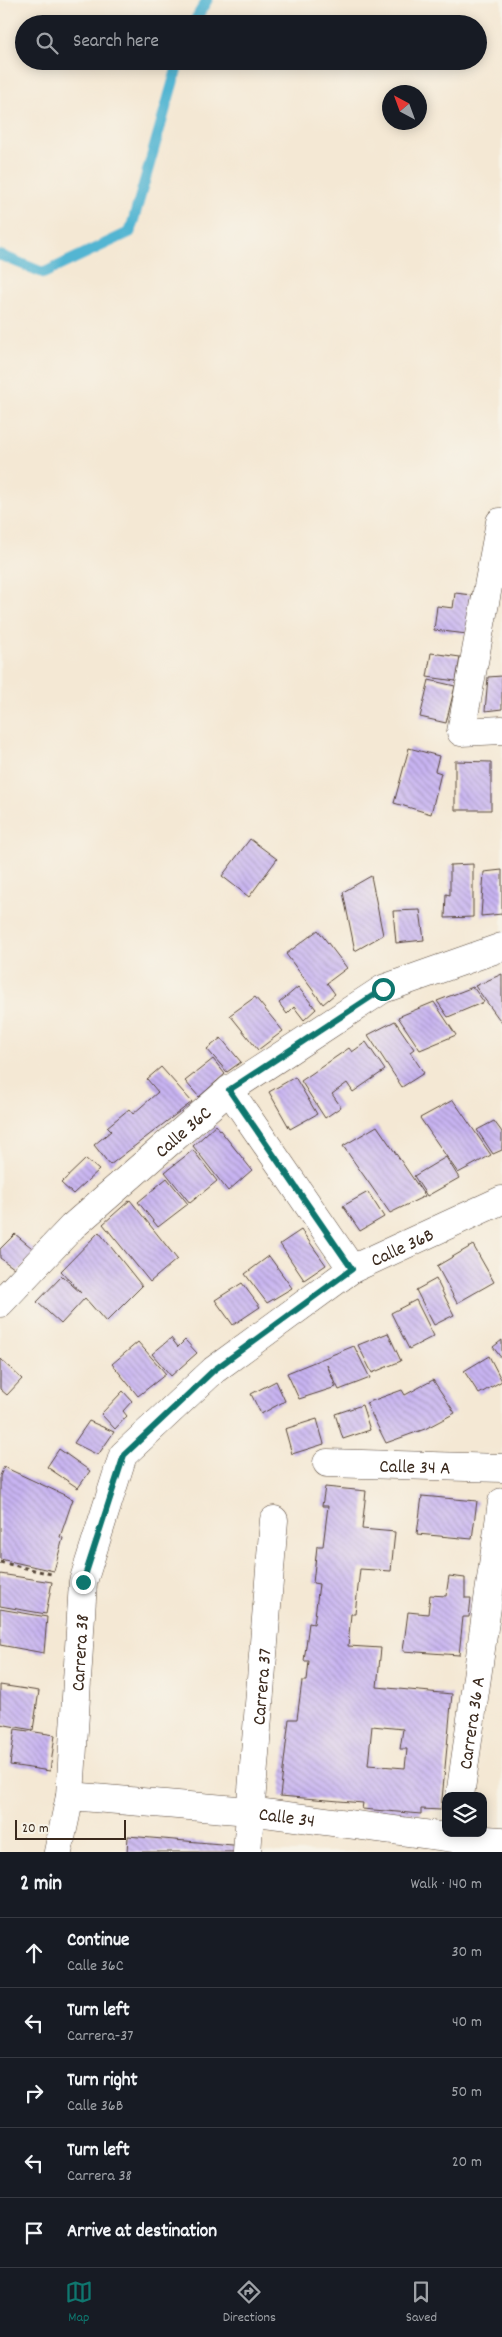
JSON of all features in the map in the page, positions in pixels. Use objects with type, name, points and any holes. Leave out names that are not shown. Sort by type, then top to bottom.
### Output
[{"type":"street","points":[[501,522],[461,732],[502,730]]},
{"type":"street","name":"Calle 36C","points":[[0,1303],[72,1226],[229,1090],[383,989],[502,947]]},
{"type":"street","points":[[229,1090],[352,1269]]},
{"type":"street","name":"Calle 36B","points":[[124,1455],[214,1370],[352,1269],[502,1200]]},
{"type":"street","name":"Carrera 38","points":[[58,1852],[70,1796],[83,1582],[124,1455]]},
{"type":"street","name":"Calle 34 A","points":[[328,1462],[502,1468]]},
{"type":"street","name":"Carrera 36 A","points":[[461,1792],[502,1502]]},
{"type":"street","name":"Carrera 37","points":[[247,1852],[274,1520]]},
{"type":"street","name":"Calle 34","points":[[70,1796],[249,1811],[454,1841],[502,1841]]},
{"type":"path","points":[[0,1562],[83,1582]]},
{"type":"building","points":[[455,593],[472,595],[467,634],[434,630],[437,606],[453,608]]},
{"type":"building","points":[[431,653],[460,657],[456,681],[427,677]]},
{"type":"building","points":[[502,676],[502,709],[485,711],[488,677]]},
{"type":"building","points":[[429,680],[455,686],[446,723],[420,717]]},
{"type":"building","points":[[409,748],[439,756],[435,771],[441,773],[431,814],[394,803]]},
{"type":"building","points":[[455,761],[491,762],[491,810],[455,810]]},
{"type":"building","points":[[250,839],[277,859],[249,897],[222,876]]},
{"type":"building","points":[[473,864],[473,917],[445,918],[446,894],[450,895],[450,865]]},
{"type":"building","points":[[502,870],[502,914],[481,916],[484,872]]},
{"type":"building","points":[[371,876],[383,935],[355,951],[343,892]]},
{"type":"building","points":[[420,910],[424,940],[396,943],[393,911]]},
{"type":"building","points":[[318,930],[347,968],[327,983],[335,994],[323,1004],[286,954]]},
{"type":"building","points":[[502,974],[502,1023],[475,986]]},
{"type":"building","points":[[298,987],[316,1009],[304,1020],[294,1007],[287,1014],[279,1003]]},
{"type":"building","points":[[473,987],[484,1002],[448,1017],[437,1001]]},
{"type":"building","points":[[255,997],[283,1031],[258,1050],[230,1015]]},
{"type":"building","points":[[434,1002],[456,1035],[420,1050],[398,1017]]},
{"type":"building","points":[[395,1021],[414,1049],[410,1052],[424,1073],[402,1087],[368,1035]]},
{"type":"building","points":[[221,1038],[241,1062],[227,1072],[207,1049]]},
{"type":"building","points":[[366,1042],[385,1070],[353,1092],[347,1083],[332,1094],[341,1107],[325,1118],[301,1081],[349,1048],[352,1052]]},
{"type":"building","points":[[213,1059],[225,1074],[199,1097],[185,1081]]},
{"type":"building","points":[[161,1067],[192,1102],[110,1165],[94,1145],[111,1131],[107,1127],[129,1109],[133,1114],[158,1092],[147,1079]]},
{"type":"building","points":[[295,1077],[317,1114],[290,1129],[269,1092]]},
{"type":"building","points":[[453,1100],[491,1155],[458,1173],[420,1118]]},
{"type":"building","points":[[494,1121],[502,1132],[502,1150],[493,1154],[477,1130]]},
{"type":"building","points":[[216,1125],[252,1170],[228,1191],[193,1146]]},
{"type":"building","points":[[377,1126],[425,1196],[390,1213],[343,1146]]},
{"type":"building","points":[[193,1150],[217,1181],[190,1203],[165,1172]]},
{"type":"building","points":[[446,1157],[459,1178],[427,1196],[414,1176]]},
{"type":"building","points":[[86,1159],[99,1170],[73,1194],[61,1183]]},
{"type":"building","points":[[167,1178],[188,1204],[158,1227],[138,1202]]},
{"type":"building","points":[[368,1192],[384,1217],[360,1231],[343,1206]]},
{"type":"building","points":[[130,1200],[177,1259],[150,1282],[103,1224]]},
{"type":"building","points":[[301,1230],[326,1265],[304,1280],[280,1244]]},
{"type":"building","points":[[99,1232],[142,1286],[106,1322],[85,1298],[61,1324],[37,1302],[62,1276],[81,1293],[61,1271]]},
{"type":"building","points":[[15,1234],[37,1252],[18,1271],[0,1258],[0,1249]]},
{"type":"building","points":[[473,1245],[494,1282],[457,1303],[437,1266]]},
{"type":"building","points":[[269,1256],[292,1288],[267,1303],[245,1274]]},
{"type":"building","points":[[436,1279],[454,1315],[434,1325],[416,1290]]},
{"type":"building","points":[[242,1283],[260,1307],[233,1325],[215,1300]]},
{"type":"building","points":[[416,1300],[434,1336],[409,1349],[391,1313]]},
{"type":"building","points":[[388,1333],[401,1361],[372,1373],[358,1345]]},
{"type":"building","points":[[171,1338],[178,1347],[185,1340],[197,1353],[171,1376],[152,1354]]},
{"type":"building","points":[[502,1340],[502,1359],[493,1347]]},
{"type":"building","points":[[138,1342],[166,1374],[138,1396],[112,1364]]},
{"type":"building","points":[[354,1346],[370,1378],[339,1390],[327,1365],[336,1387],[299,1399],[287,1373]]},
{"type":"building","points":[[489,1356],[502,1381],[479,1394],[464,1371]]},
{"type":"building","points":[[0,1359],[22,1379],[7,1395],[0,1389]]},
{"type":"building","points":[[433,1380],[455,1413],[425,1429],[386,1443],[366,1403],[402,1390],[405,1395]]},
{"type":"building","points":[[276,1381],[285,1401],[261,1414],[251,1394]]},
{"type":"building","points":[[123,1391],[132,1401],[123,1411],[127,1416],[115,1429],[101,1414]]},
{"type":"building","points":[[362,1405],[370,1430],[343,1439],[335,1414]]},
{"type":"building","points":[[317,1419],[324,1444],[292,1454],[285,1429]]},
{"type":"building","points":[[89,1421],[114,1432],[98,1455],[74,1443]]},
{"type":"building","points":[[59,1449],[90,1471],[78,1488],[47,1467]]},
{"type":"building","points":[[4,1467],[73,1499],[60,1537],[63,1538],[54,1571],[0,1559],[0,1476]]},
{"type":"building","points":[[325,1487],[366,1491],[362,1529],[395,1532],[391,1571],[360,1569],[355,1614],[351,1614],[348,1646],[381,1648],[377,1687],[452,1694],[441,1810],[421,1809],[421,1814],[362,1809],[363,1803],[280,1796],[289,1719],[297,1719],[302,1681],[307,1681],[309,1661],[304,1661],[309,1623],[314,1624],[319,1584],[313,1583],[317,1546],[323,1546],[328,1506],[322,1506]],"holes":[[[372,1726],[403,1729],[400,1749],[407,1749],[405,1768],[368,1765]]]},
{"type":"building","points":[[422,1496],[477,1501],[472,1539],[417,1534]]},
{"type":"building","points":[[0,1574],[52,1582],[46,1614],[0,1606]]},
{"type":"building","points":[[449,1576],[465,1578],[465,1598],[471,1598],[469,1617],[463,1617],[459,1655],[403,1651],[408,1612],[428,1614],[430,1595],[446,1596]]},
{"type":"building","points":[[0,1609],[47,1617],[44,1653],[0,1645]]},
{"type":"building","points":[[0,1685],[39,1691],[33,1730],[0,1724]]},
{"type":"building","points":[[15,1729],[55,1735],[50,1771],[10,1765]]},
{"type":"building","points":[[128,1836],[244,1846],[244,1852],[127,1852]]},
{"type":"waterway","points":[[198,15],[207,0]]},
{"type":"waterway","points":[[0,255],[44,273],[130,232],[176,70]]},
{"type":"route","points":[[83,1582],[124,1455],[214,1370],[352,1269],[229,1090],[383,989]]}]
